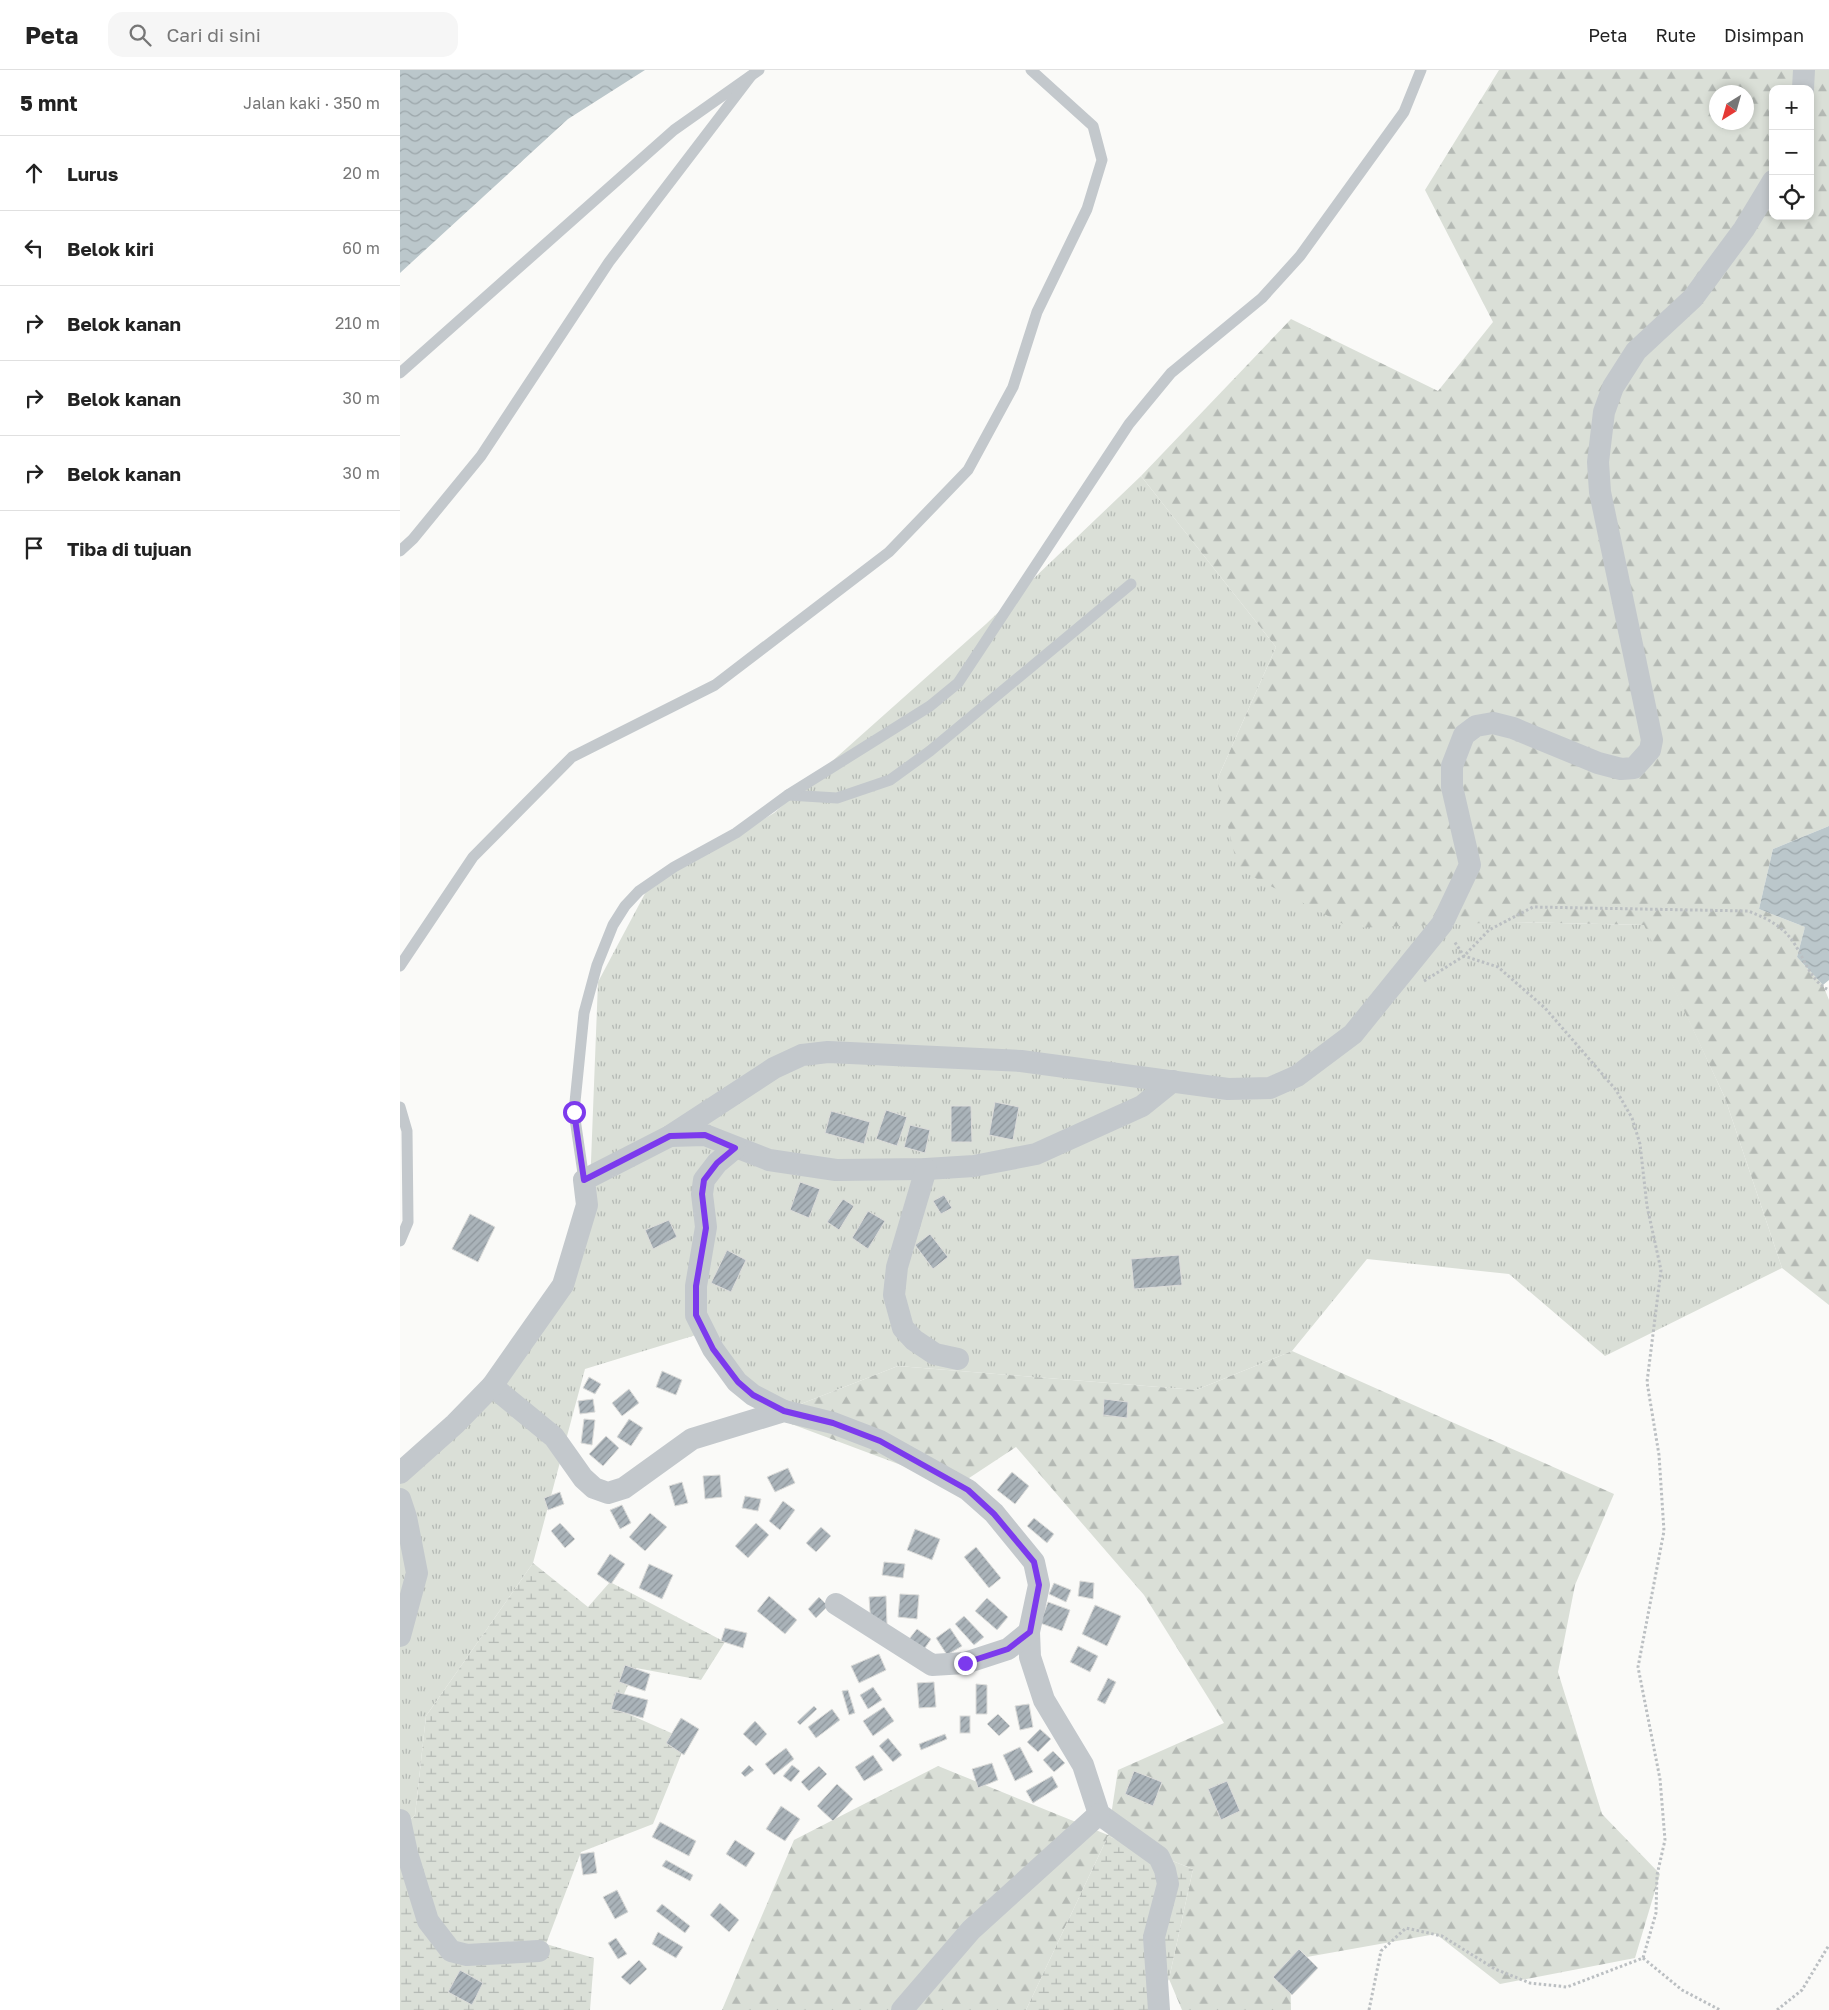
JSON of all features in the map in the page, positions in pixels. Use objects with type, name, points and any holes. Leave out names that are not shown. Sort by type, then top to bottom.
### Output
[{"type":"street","points":[[1804,70],[1804,85]]},
{"type":"street","points":[[400,1473],[455,1424],[492,1386],[563,1285],[587,1205],[584,1180],[670,1136],[774,1068],[802,1054],[820,1052],[1021,1061],[1228,1089],[1270,1088],[1297,1076],[1353,1034],[1442,924],[1470,865],[1452,787],[1452,766],[1464,735],[1476,726],[1493,724],[1513,728],[1598,763],[1621,769],[1634,768],[1650,750],[1652,740],[1600,492],[1598,462],[1604,412],[1613,387],[1636,351],[1693,298],[1744,229],[1769,188]]},
{"type":"street","points":[[670,1136],[705,1135],[769,1160],[836,1170],[926,1169],[974,1166],[1036,1154],[1142,1106],[1173,1081]]},
{"type":"street","points":[[735,1148],[717,1163],[704,1180],[702,1194],[706,1228],[696,1286],[696,1315],[713,1349],[738,1382],[753,1395],[784,1411],[833,1423],[880,1441],[968,1490],[994,1514],[1034,1562],[1039,1585],[1030,1632],[1030,1657],[1044,1700],[1084,1765],[1099,1814],[1159,1857],[1165,1870],[1168,1884],[1154,1937],[1159,2010]]},
{"type":"street","points":[[926,1169],[897,1267],[894,1295],[904,1328],[914,1340],[935,1354],[958,1360]]},
{"type":"street","points":[[492,1386],[554,1437],[583,1478],[594,1488],[608,1493],[624,1488],[692,1439],[784,1411]]},
{"type":"street","points":[[400,1499],[417,1573],[400,1636]]},
{"type":"street","points":[[836,1604],[932,1665],[965,1663],[1008,1649],[1030,1632]]},
{"type":"street","points":[[902,2010],[971,1930],[1099,1814]]},
{"type":"street","points":[[400,1820],[407,1853],[428,1921],[450,1951],[467,1955],[540,1951]]},
{"type":"lane","points":[[400,966],[473,857],[572,757],[716,685],[889,552],[968,470],[1013,387],[1037,312],[1087,209],[1102,160],[1093,126],[1031,70]]},
{"type":"lane","points":[[584,1180],[574,1112],[584,1014],[597,965],[613,925],[639,891],[674,867],[736,833],[788,795],[930,706],[958,683],[1129,424],[1171,373],[1262,298],[1300,256],[1404,112],[1421,70]]},
{"type":"lane","points":[[400,373],[674,130],[755,73]]},
{"type":"lane","points":[[400,551],[413,539],[481,456],[609,262],[755,73]]},
{"type":"lane","points":[[788,795],[837,798],[890,780],[930,751],[1131,584]]},
{"type":"lane","points":[[400,1107],[407,1131],[408,1222],[400,1241]]},
{"type":"path","points":[[1643,1958],[1656,1913],[1657,1875],[1665,1840],[1660,1779],[1638,1667],[1664,1531],[1659,1455],[1648,1382],[1661,1270],[1647,1206],[1640,1144],[1632,1118],[1616,1090],[1545,1008],[1498,967],[1464,956],[1489,930],[1533,907],[1748,912],[1766,918],[1790,938],[1816,980],[1829,990]]},
{"type":"path","points":[[1369,2010],[1381,1951],[1406,1928],[1442,1936],[1494,1969],[1530,1984],[1567,1987],[1643,1958]]},
{"type":"path","points":[[1777,2010],[1802,1990],[1829,1945]]},
{"type":"path","points":[[1643,1958],[1682,1990],[1720,2010]]},
{"type":"green space","points":[[1499,70],[1829,70],[1829,826],[1773,849],[1759,909],[1805,927],[1797,957],[1823,985],[1829,1000],[1829,1305],[1782,1268],[1725,1098],[1644,925],[1512,922],[1351,928],[1238,869],[1217,780],[1276,647],[1141,476],[1291,319],[1438,391],[1493,322],[1425,190]]},
{"type":"green space","points":[[1141,476],[1276,647],[1217,780],[1512,922],[1645,925],[1725,1098],[1782,1268],[1605,1356],[1509,1274],[1367,1259],[1292,1351],[1196,1390],[898,1366],[770,1416],[709,1331],[585,1369],[533,1563],[426,1716],[415,1815],[400,1830],[400,1471],[555,1312],[589,1213],[598,982],[649,886],[774,813],[986,624]]},
{"type":"green space","points":[[1292,1351],[1614,1494],[1575,1585],[1558,1672],[1602,1814],[1660,1874],[1635,1958],[1500,1984],[1436,1934],[1290,1960],[1291,2010],[1182,2010],[1169,1979],[1193,1869],[1108,1836],[1026,2010],[722,2010],[794,1840],[938,1766],[1108,1835],[1118,1770],[1224,1723],[1144,1595],[1016,1447],[957,1486],[770,1416],[898,1366],[1196,1390]]},
{"type":"green space","points":[[533,1563],[588,1607],[610,1582],[725,1642],[701,1680],[636,1668],[617,1709],[687,1740],[653,1824],[581,1852],[546,1944],[594,1958],[590,2010],[400,2010],[400,1830],[415,1815],[426,1716]]},
{"type":"green space","points":[[1108,1836],[1193,1869],[1169,1979],[1154,2010],[1026,2010]]},
{"type":"water","points":[[400,70],[645,70],[568,119],[400,273]]},
{"type":"water","points":[[1829,826],[1829,980],[1823,985],[1797,957],[1805,927],[1759,909],[1773,849]]},
{"type":"building","points":[[995,1102],[1019,1107],[1013,1140],[989,1135]]},
{"type":"building","points":[[951,1106],[971,1106],[972,1142],[951,1142]]},
{"type":"building","points":[[886,1110],[907,1117],[897,1146],[876,1139]]},
{"type":"building","points":[[831,1111],[870,1122],[864,1144],[825,1133]]},
{"type":"building","points":[[910,1125],[930,1130],[925,1153],[904,1147]]},
{"type":"building","points":[[800,1182],[820,1189],[809,1218],[790,1210]]},
{"type":"building","points":[[944,1195],[952,1208],[941,1214],[933,1201]]},
{"type":"building","points":[[843,1199],[854,1206],[839,1230],[827,1222]]},
{"type":"building","points":[[868,1211],[885,1221],[868,1249],[852,1238]]},
{"type":"building","points":[[470,1214],[495,1227],[478,1262],[452,1249]]},
{"type":"building","points":[[669,1220],[677,1237],[653,1249],[645,1230]]},
{"type":"building","points":[[930,1234],[948,1257],[933,1269],[915,1245]]},
{"type":"building","points":[[727,1250],[746,1260],[731,1292],[711,1283]]},
{"type":"building","points":[[1179,1255],[1182,1285],[1134,1289],[1131,1259]]},
{"type":"building","points":[[662,1371],[682,1380],[676,1395],[656,1387]]},
{"type":"building","points":[[589,1377],[601,1384],[595,1394],[583,1388]]},
{"type":"building","points":[[629,1389],[639,1403],[622,1416],[612,1403]]},
{"type":"building","points":[[593,1399],[595,1412],[580,1414],[578,1401]]},
{"type":"building","points":[[1104,1399],[1128,1402],[1127,1418],[1103,1415]]},
{"type":"building","points":[[584,1419],[595,1420],[592,1445],[581,1443]]},
{"type":"building","points":[[629,1419],[643,1428],[631,1446],[617,1437]]},
{"type":"building","points":[[606,1436],[619,1448],[603,1466],[589,1454]]},
{"type":"building","points":[[788,1468],[795,1483],[775,1492],[767,1477]]},
{"type":"building","points":[[1012,1472],[1029,1486],[1015,1504],[997,1490]]},
{"type":"building","points":[[720,1475],[722,1497],[705,1499],[703,1476]]},
{"type":"building","points":[[682,1482],[688,1503],[675,1506],[669,1486]]},
{"type":"building","points":[[560,1492],[564,1504],[548,1510],[544,1498]]},
{"type":"building","points":[[745,1496],[761,1499],[758,1511],[742,1508]]},
{"type":"building","points":[[783,1501],[795,1510],[780,1530],[769,1521]]},
{"type":"building","points":[[622,1505],[631,1523],[620,1529],[610,1510]]},
{"type":"building","points":[[650,1513],[667,1527],[645,1551],[629,1537]]},
{"type":"building","points":[[1034,1518],[1054,1534],[1047,1543],[1027,1526]]},
{"type":"building","points":[[560,1523],[575,1539],[565,1548],[551,1531]]},
{"type":"building","points":[[756,1523],[769,1535],[748,1558],[735,1546]]},
{"type":"building","points":[[821,1527],[831,1536],[816,1552],[806,1543]]},
{"type":"building","points":[[915,1529],[940,1539],[932,1560],[907,1550]]},
{"type":"building","points":[[976,1547],[1001,1578],[989,1588],[964,1557]]},
{"type":"building","points":[[610,1554],[625,1564],[611,1584],[597,1574]]},
{"type":"building","points":[[884,1562],[905,1564],[903,1578],[882,1575]]},
{"type":"building","points":[[649,1564],[673,1575],[662,1599],[639,1588]]},
{"type":"building","points":[[1080,1581],[1094,1583],[1093,1599],[1078,1596]]},
{"type":"building","points":[[1054,1583],[1071,1590],[1066,1602],[1049,1594]]},
{"type":"building","points":[[900,1594],[919,1595],[917,1619],[898,1617]]},
{"type":"building","points":[[769,1596],[797,1620],[785,1634],[757,1611]]},
{"type":"building","points":[[886,1596],[887,1625],[871,1625],[869,1597]]},
{"type":"building","points":[[819,1597],[828,1606],[816,1618],[808,1609]]},
{"type":"building","points":[[987,1598],[1008,1617],[997,1630],[975,1611]]},
{"type":"building","points":[[1048,1602],[1070,1610],[1062,1631],[1040,1623]]},
{"type":"building","points":[[1095,1605],[1121,1616],[1107,1646],[1082,1634]]},
{"type":"building","points":[[964,1616],[984,1637],[974,1645],[955,1624]]},
{"type":"building","points":[[725,1628],[747,1633],[743,1648],[721,1641]]},
{"type":"building","points":[[950,1628],[962,1646],[947,1655],[936,1638]]},
{"type":"building","points":[[917,1629],[931,1639],[921,1654],[906,1643]]},
{"type":"building","points":[[1078,1646],[1098,1656],[1090,1672],[1070,1662]]},
{"type":"building","points":[[879,1654],[886,1670],[859,1683],[851,1666]]},
{"type":"building","points":[[625,1665],[650,1674],[645,1691],[619,1682]]},
{"type":"building","points":[[1108,1678],[1116,1682],[1105,1704],[1097,1700]]},
{"type":"building","points":[[934,1682],[936,1707],[919,1708],[917,1683]]},
{"type":"building","points":[[976,1684],[987,1685],[987,1714],[976,1714]]},
{"type":"building","points":[[873,1687],[882,1700],[868,1709],[860,1695]]},
{"type":"building","points":[[848,1690],[855,1713],[849,1715],[842,1691]]},
{"type":"building","points":[[616,1692],[648,1700],[643,1718],[611,1709]]},
{"type":"building","points":[[1029,1704],[1033,1727],[1020,1730],[1015,1706]]},
{"type":"building","points":[[814,1706],[817,1709],[800,1725],[797,1722]]},
{"type":"building","points":[[884,1707],[894,1721],[873,1736],[863,1721]]},
{"type":"building","points":[[832,1709],[840,1720],[816,1738],[808,1727]]},
{"type":"building","points":[[998,1714],[1010,1726],[999,1736],[987,1724]]},
{"type":"building","points":[[960,1716],[970,1716],[970,1733],[960,1733]]},
{"type":"building","points":[[681,1718],[699,1729],[684,1755],[666,1743]]},
{"type":"building","points":[[755,1721],[767,1734],[756,1746],[743,1734]]},
{"type":"building","points":[[1040,1729],[1051,1739],[1038,1752],[1027,1742]]},
{"type":"building","points":[[945,1734],[947,1739],[921,1750],[919,1744]]},
{"type":"building","points":[[888,1738],[902,1755],[893,1762],[879,1746]]},
{"type":"building","points":[[1020,1747],[1033,1772],[1015,1781],[1003,1755]]},
{"type":"building","points":[[786,1748],[794,1759],[774,1775],[765,1764]]},
{"type":"building","points":[[1053,1751],[1065,1763],[1054,1772],[1043,1760]]},
{"type":"building","points":[[873,1755],[883,1770],[864,1781],[855,1767]]},
{"type":"building","points":[[992,1763],[998,1780],[978,1788],[972,1769]]},
{"type":"building","points":[[749,1765],[754,1770],[745,1777],[741,1773]]},
{"type":"building","points":[[792,1765],[800,1771],[791,1782],[783,1776]]},
{"type":"building","points":[[819,1766],[827,1774],[809,1791],[801,1782]]},
{"type":"building","points":[[1134,1771],[1162,1782],[1153,1806],[1125,1794]]},
{"type":"building","points":[[1052,1776],[1058,1787],[1033,1803],[1026,1791]]},
{"type":"building","points":[[1227,1781],[1240,1811],[1221,1820],[1208,1789]]},
{"type":"building","points":[[837,1784],[853,1799],[833,1821],[817,1806]]},
{"type":"building","points":[[781,1806],[800,1819],[785,1841],[766,1829]]},
{"type":"building","points":[[660,1822],[696,1841],[689,1856],[652,1837]]},
{"type":"building","points":[[735,1840],[755,1853],[746,1867],[726,1854]]},
{"type":"building","points":[[594,1852],[597,1873],[583,1875],[580,1854]]},
{"type":"building","points":[[666,1860],[693,1875],[690,1881],[662,1866]]},
{"type":"building","points":[[617,1890],[628,1912],[615,1919],[603,1897]]},
{"type":"building","points":[[720,1903],[739,1920],[729,1932],[710,1915]]},
{"type":"building","points":[[662,1904],[690,1926],[685,1933],[656,1911]]},
{"type":"building","points":[[658,1932],[683,1947],[676,1958],[652,1944]]},
{"type":"building","points":[[616,1938],[627,1954],[618,1959],[608,1943]]},
{"type":"building","points":[[1299,1949],[1318,1968],[1292,1995],[1273,1977]]},
{"type":"building","points":[[639,1960],[647,1969],[630,1985],[621,1977]]},
{"type":"building","points":[[460,1970],[483,1983],[472,2005],[448,1992]]},
{"type":"route","points":[[574,1112],[584,1180],[670,1136],[705,1135],[735,1148],[717,1163],[704,1180],[702,1194],[706,1228],[696,1286],[696,1315],[713,1349],[738,1382],[753,1395],[784,1411],[833,1423],[880,1441],[968,1490],[994,1514],[1034,1562],[1039,1585],[1030,1632],[1008,1649],[965,1663]]}]
